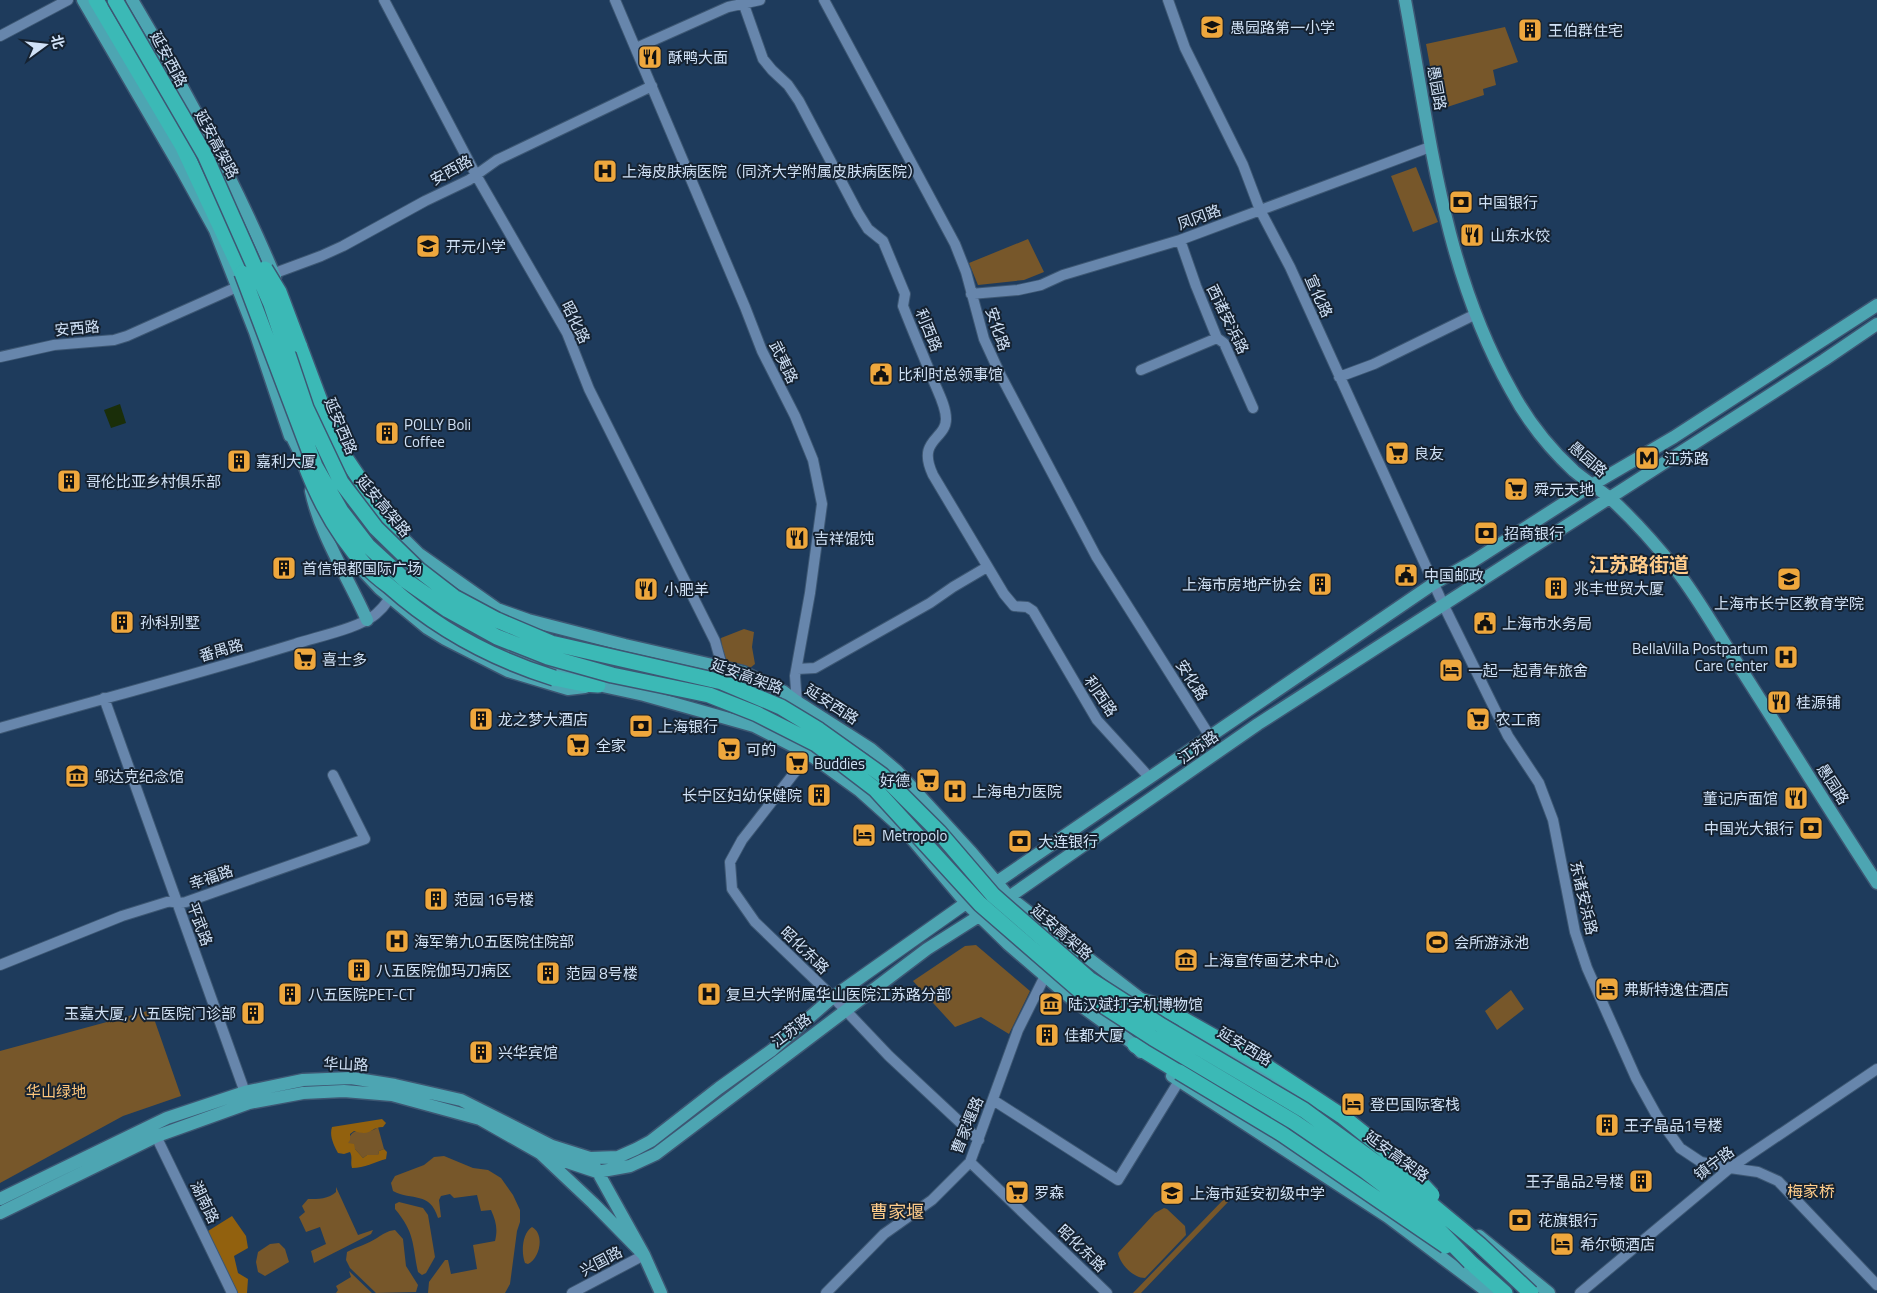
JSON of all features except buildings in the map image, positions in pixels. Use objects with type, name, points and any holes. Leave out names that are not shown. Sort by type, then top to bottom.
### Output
[{"type":"highway","name":"延安高架路","points":[[96,0],[183,148],[211,206],[242,274],[293,427],[341,511],[368,546],[405,580],[448,610],[505,640],[548,657],[612,675],[709,695],[757,714],[816,744],[875,789],[980,904],[1079,990],[1153,1038],[1294,1122],[1364,1170],[1428,1219],[1470,1262],[1504,1293]]},
{"type":"highway","name":"延安高架路","points":[[118,0],[138,41],[205,155],[240,229],[272,304],[306,408],[341,482],[376,528],[419,570],[462,601],[497,620],[552,643],[722,682],[781,707],[819,730],[882,774],[939,832],[993,895],[1089,979],[1162,1026],[1304,1110],[1415,1191],[1480,1245],[1531,1293]]},
{"type":"highway","points":[[240,229],[280,292],[323,409],[344,456],[393,528]]},
{"type":"highway","points":[[293,427],[313,485],[333,522],[366,566],[408,604],[472,644],[520,667],[554,678],[598,685]]},
{"type":"highway","points":[[1143,1001],[1172,1013],[1266,1066],[1342,1116],[1408,1169],[1480,1245]]},
{"type":"highway","points":[[1135,1045],[1179,1076],[1282,1134],[1470,1262]]},
{"type":"main road","points":[[83,0],[215,230],[321,494],[358,547],[398,585],[445,623],[522,656],[582,675],[598,685],[652,697],[754,726],[809,754],[860,791],[907,833],[966,903],[1045,976],[1074,1000],[1135,1045],[1156,1052],[1340,1162],[1443,1239],[1504,1293]]},
{"type":"main road","name":"延安西路","points":[[118,0],[269,275],[348,452],[393,528],[419,554],[497,609],[528,620],[625,645],[743,672],[784,692],[871,749],[897,771],[972,853],[1009,897],[1163,1015],[1291,1092],[1498,1251],[1549,1293]]},
{"type":"main road","points":[[132,0],[220,155],[269,275]]},
{"type":"main road","name":"愚园路","points":[[1404,0],[1430,147],[1447,226],[1466,289],[1487,342],[1511,390],[1531,423],[1552,448],[1575,471],[1609,498],[1630,518],[1660,551],[1694,595],[1877,883]]},
{"type":"main road","points":[[186,95],[191,135]]},
{"type":"main road","name":"江苏路","points":[[590,1158],[618,1157],[651,1141],[772,1050],[833,997],[1209,735],[1434,584],[1472,562],[1592,485],[1674,437],[1877,306]]},
{"type":"main road","name":"江苏路","points":[[540,1153],[598,1172],[630,1166],[656,1154],[927,949],[1009,897],[1258,724],[1829,357],[1877,324]]},
{"type":"main road","points":[[293,427],[295,452],[332,533],[380,589],[427,628],[508,671],[568,689],[598,685]]},
{"type":"main road","points":[[312,491],[315,511],[368,620]]},
{"type":"main road","points":[[1179,1076],[1368,1204],[1489,1293]]},
{"type":"main road","name":"华山路","points":[[0,1212],[153,1131],[167,1118],[247,1098],[303,1080],[351,1078],[395,1085],[461,1100],[552,1146],[590,1158],[644,1254],[661,1293]]},
{"type":"main road","name":"华山路","points":[[247,1098],[344,1091],[392,1095],[480,1119],[540,1153],[644,1254]]},
{"type":"main road","name":"华山路","points":[[0,1199],[153,1131]]},
{"type":"main road","points":[[1312,1166],[1322,1151]]},
{"type":"main road","points":[[1368,1204],[1379,1191]]},
{"type":"street","points":[[0,36],[68,0]]},
{"type":"street","name":"昭化路","points":[[384,0],[476,175],[567,333],[589,389],[715,641],[722,666]]},
{"type":"street","name":"武夷路","points":[[616,0],[762,351],[795,416],[813,460],[822,504],[797,669],[796,701],[809,754]]},
{"type":"street","points":[[636,48],[728,7],[760,0]]},
{"type":"street","name":"安化路","points":[[824,0],[955,244],[961,258],[984,339],[1001,376],[1096,556],[1209,735]]},
{"type":"street","name":"宣化路","points":[[1168,0],[1185,48],[1243,165],[1260,210],[1290,268],[1443,604]]},
{"type":"street","name":"利西路","points":[[744,5],[763,59],[794,93],[864,224],[883,241],[905,294],[904,306],[939,394],[946,418],[945,426],[929,448],[929,465],[933,475],[987,567],[1010,602],[1018,607],[1033,611],[1097,720],[1149,777]]},
{"type":"street","name":"安西路","points":[[269,275],[343,246],[476,175],[496,160],[652,86]]},
{"type":"street","name":"凤冈路","points":[[971,294],[1018,290],[1042,285],[1063,275],[1180,240],[1430,147]]},
{"type":"street","name":"西诸安浜路","points":[[1180,240],[1217,338],[1224,343],[1254,408]]},
{"type":"street","name":"安西路","points":[[0,357],[54,345],[114,340],[237,287]]},
{"type":"street","points":[[1339,377],[1374,364],[1476,314]]},
{"type":"street","points":[[1141,370],[1217,338]]},
{"type":"street","name":"番禺路","points":[[0,728],[245,659],[368,620],[391,598],[407,568],[419,554]]},
{"type":"street","points":[[797,669],[815,668],[930,603],[987,567]]},
{"type":"street","name":"东诸安浜路","points":[[1443,604],[1508,736],[1539,783],[1553,820],[1575,932],[1587,968],[1636,1078],[1658,1116],[1680,1148],[1701,1162],[1758,1172],[1778,1181],[1877,1285]]},
{"type":"street","name":"平武路","points":[[104,698],[247,1098]]},
{"type":"street","name":"昭化东路","points":[[809,754],[742,840],[730,862],[732,889],[755,922],[833,997],[890,1056],[979,1140]]},
{"type":"street","name":"幸福路","points":[[0,965],[122,916],[166,902],[180,904],[365,840],[333,775]]},
{"type":"street","name":"曹家堰路","points":[[826,1293],[884,1234],[932,1200],[970,1162],[1018,1030],[1045,976]]},
{"type":"street","name":"镇宁路","points":[[1580,1293],[1730,1168],[1877,1069]]},
{"type":"street","points":[[993,1100],[1118,1180],[1179,1076]]},
{"type":"street","name":"湖南路","points":[[153,1131],[232,1293]]},
{"type":"street","name":"昭化东路","points":[[970,1162],[1108,1293]]},
{"type":"street","name":"兴国路","points":[[572,1293],[644,1254]]},
{"type":"green space","points":[[1505,27],[1518,62],[1493,70],[1496,85],[1483,89],[1484,95],[1438,110],[1426,44]]},
{"type":"green space","points":[[1416,167],[1438,222],[1413,232],[1391,176]]},
{"type":"green space","points":[[1028,239],[1044,272],[1024,280],[978,285],[969,263]]},
{"type":"green space","points":[[744,629],[754,632],[752,647],[755,664],[750,668],[729,664],[722,651],[721,638]]},
{"type":"green space","points":[[976,945],[1030,991],[1009,1034],[981,1017],[955,1027],[913,981],[965,946]]},
{"type":"green space","points":[[1511,990],[1524,1009],[1497,1030],[1485,1011]]},
{"type":"green space","name":"华山绿地","points":[[151,1010],[181,1096],[123,1116],[0,1183],[0,1051]]},
{"type":"green space","points":[[378,1127],[384,1149],[379,1151],[378,1155],[367,1155],[363,1158],[355,1149],[347,1144],[352,1133],[373,1130]]},
{"type":"green space","points":[[444,1156],[473,1168],[488,1170],[501,1178],[513,1195],[520,1210],[520,1222],[517,1231],[510,1284],[505,1293],[428,1293],[429,1282],[445,1260],[448,1260],[451,1274],[477,1269],[473,1245],[495,1241],[496,1237],[496,1225],[491,1210],[481,1211],[477,1195],[454,1198],[450,1194],[441,1196],[439,1200],[441,1217],[438,1218],[435,1209],[425,1200],[393,1191],[391,1183],[395,1176],[424,1165],[434,1157]]},
{"type":"green space","points":[[336,1187],[358,1235],[373,1230],[371,1234],[314,1263],[311,1251],[326,1244],[320,1227],[306,1232],[299,1217],[305,1212],[302,1206],[308,1199],[330,1196],[336,1192]]},
{"type":"green space","points":[[1225,1198],[1228,1202],[1141,1293],[1133,1293]]},
{"type":"green space","points":[[399,1202],[423,1208],[428,1215],[435,1257],[426,1273],[422,1275],[418,1272],[409,1232],[395,1209],[395,1204]]},
{"type":"green space","points":[[1164,1208],[1185,1226],[1186,1235],[1145,1278],[1136,1276],[1121,1262],[1118,1253],[1155,1213]]},
{"type":"green space","points":[[532,1227],[536,1230],[540,1240],[536,1257],[528,1264],[525,1263],[524,1259],[523,1244],[526,1234]]},
{"type":"green space","points":[[395,1230],[403,1239],[406,1266],[418,1285],[416,1292],[376,1293],[350,1268],[346,1260],[347,1252]]},
{"type":"green space","points":[[279,1243],[285,1249],[289,1262],[265,1276],[258,1272],[256,1262],[258,1252],[270,1244]]},
{"type":"green space","points":[[349,1271],[372,1293],[336,1293],[338,1290],[336,1286],[351,1277]]},
{"type":"shaded area","points":[[120,404],[126,423],[111,428],[104,410]]},
{"type":"shaded area","points":[[382,1119],[386,1123],[383,1127],[364,1133],[354,1131],[350,1134],[348,1143],[354,1144],[355,1149],[363,1158],[367,1155],[378,1155],[379,1151],[384,1149],[387,1152],[386,1159],[352,1168],[350,1152],[338,1153],[335,1147],[332,1127]]},
{"type":"shaded area","points":[[232,1216],[246,1236],[248,1248],[234,1256],[238,1273],[248,1279],[247,1293],[238,1293],[208,1231]]},
{"type":"place","name":"愚园路第一小学","points":[[1212,27]]},
{"type":"place","name":"王伯群住宅","points":[[1530,30]]},
{"type":"place","name":"酥鸭大面","points":[[650,57]]},
{"type":"place","name":"上海皮肤病医院（同济大学附属皮肤病医院）","points":[[605,171]]},
{"type":"place","name":"中国银行","points":[[1461,202]]},
{"type":"place","name":"山东水饺","points":[[1472,235]]},
{"type":"place","name":"开元小学","points":[[428,246]]},
{"type":"place","name":"比利时总领事馆","points":[[881,374]]},
{"type":"place","name":"POLLY Boli Coffee","points":[[387,433]]},
{"type":"place","name":"良友","points":[[1397,453]]},
{"type":"place","name":"江苏路","points":[[1647,458]]},
{"type":"place","name":"嘉利大厦","points":[[239,461]]},
{"type":"place","name":"哥伦比亚乡村俱乐部","points":[[69,481]]},
{"type":"place","name":"舜元天地","points":[[1516,489]]},
{"type":"place","name":"招商银行","points":[[1486,533]]},
{"type":"place","name":"吉祥馄饨","points":[[797,538]]},
{"type":"place","name":"首信银都国际广场","points":[[284,568]]},
{"type":"place","name":"中国邮政","points":[[1406,575]]},
{"type":"place","name":"上海市长宁区教育学院","points":[[1789,579]]},
{"type":"place","name":"上海市房地产协会","points":[[1320,584]]},
{"type":"place","name":"兆丰世贸大厦","points":[[1556,588]]},
{"type":"place","name":"小肥羊","points":[[646,589]]},
{"type":"place","name":"孙科别墅","points":[[122,622]]},
{"type":"place","name":"上海市水务局","points":[[1485,623]]},
{"type":"place","name":"BellaVilla Postpartum Care Center","points":[[1786,657]]},
{"type":"place","name":"喜士多","points":[[305,659]]},
{"type":"place","name":"一起一起青年旅舍","points":[[1451,670]]},
{"type":"place","name":"桂源铺","points":[[1779,702]]},
{"type":"place","name":"龙之梦大酒店","points":[[481,719]]},
{"type":"place","name":"农工商","points":[[1478,719]]},
{"type":"place","name":"上海银行","points":[[641,726]]},
{"type":"place","name":"全家","points":[[578,745]]},
{"type":"place","name":"可的","points":[[729,749]]},
{"type":"place","name":"Buddies","points":[[797,763]]},
{"type":"place","name":"邬达克纪念馆","points":[[77,776]]},
{"type":"place","name":"好德","points":[[928,780]]},
{"type":"place","name":"上海电力医院","points":[[955,791]]},
{"type":"place","name":"长宁区妇幼保健院","points":[[819,795]]},
{"type":"place","name":"董记庐面馆","points":[[1796,798]]},
{"type":"place","name":"中国光大银行","points":[[1811,828]]},
{"type":"place","name":"Metropolo","points":[[864,835]]},
{"type":"place","name":"大连银行","points":[[1020,841]]},
{"type":"place","name":"范园 16号楼","points":[[436,899]]},
{"type":"place","name":"海军第九O五医院住院部","points":[[397,941]]},
{"type":"place","name":"会所游泳池","points":[[1437,942]]},
{"type":"place","name":"上海宣传画艺术中心","points":[[1186,960]]},
{"type":"place","name":"八五医院伽玛刀病区","points":[[359,970]]},
{"type":"place","name":"范园 8号楼","points":[[548,973]]},
{"type":"place","name":"弗斯特逸住酒店","points":[[1607,989]]},
{"type":"place","name":"八五医院PET-CT","points":[[290,994]]},
{"type":"place","name":"复旦大学附属华山医院江苏路分部","points":[[709,994]]},
{"type":"place","name":"陆汉斌打字机博物馆","points":[[1051,1004]]},
{"type":"place","name":"玉嘉大厦, 八五医院门诊部","points":[[253,1013]]},
{"type":"place","name":"佳都大厦","points":[[1047,1035]]},
{"type":"place","name":"兴华宾馆","points":[[481,1052]]},
{"type":"place","name":"登巴国际客栈","points":[[1353,1104]]},
{"type":"place","name":"王子晶品1号楼","points":[[1607,1125]]},
{"type":"place","name":"王子晶品2号楼","points":[[1641,1181]]},
{"type":"place","name":"罗森","points":[[1017,1192]]},
{"type":"place","name":"上海市延安初级中学","points":[[1172,1193]]},
{"type":"place","name":"花旗银行","points":[[1520,1220]]},
{"type":"place","name":"希尔顿酒店","points":[[1562,1244]]},
{"type":"district","name":"江苏路街道","points":[[1639,564]]},
{"type":"district","name":"梅家桥","points":[[1811,1191]]},
{"type":"district","name":"曹家堰","points":[[897,1211]]}]
